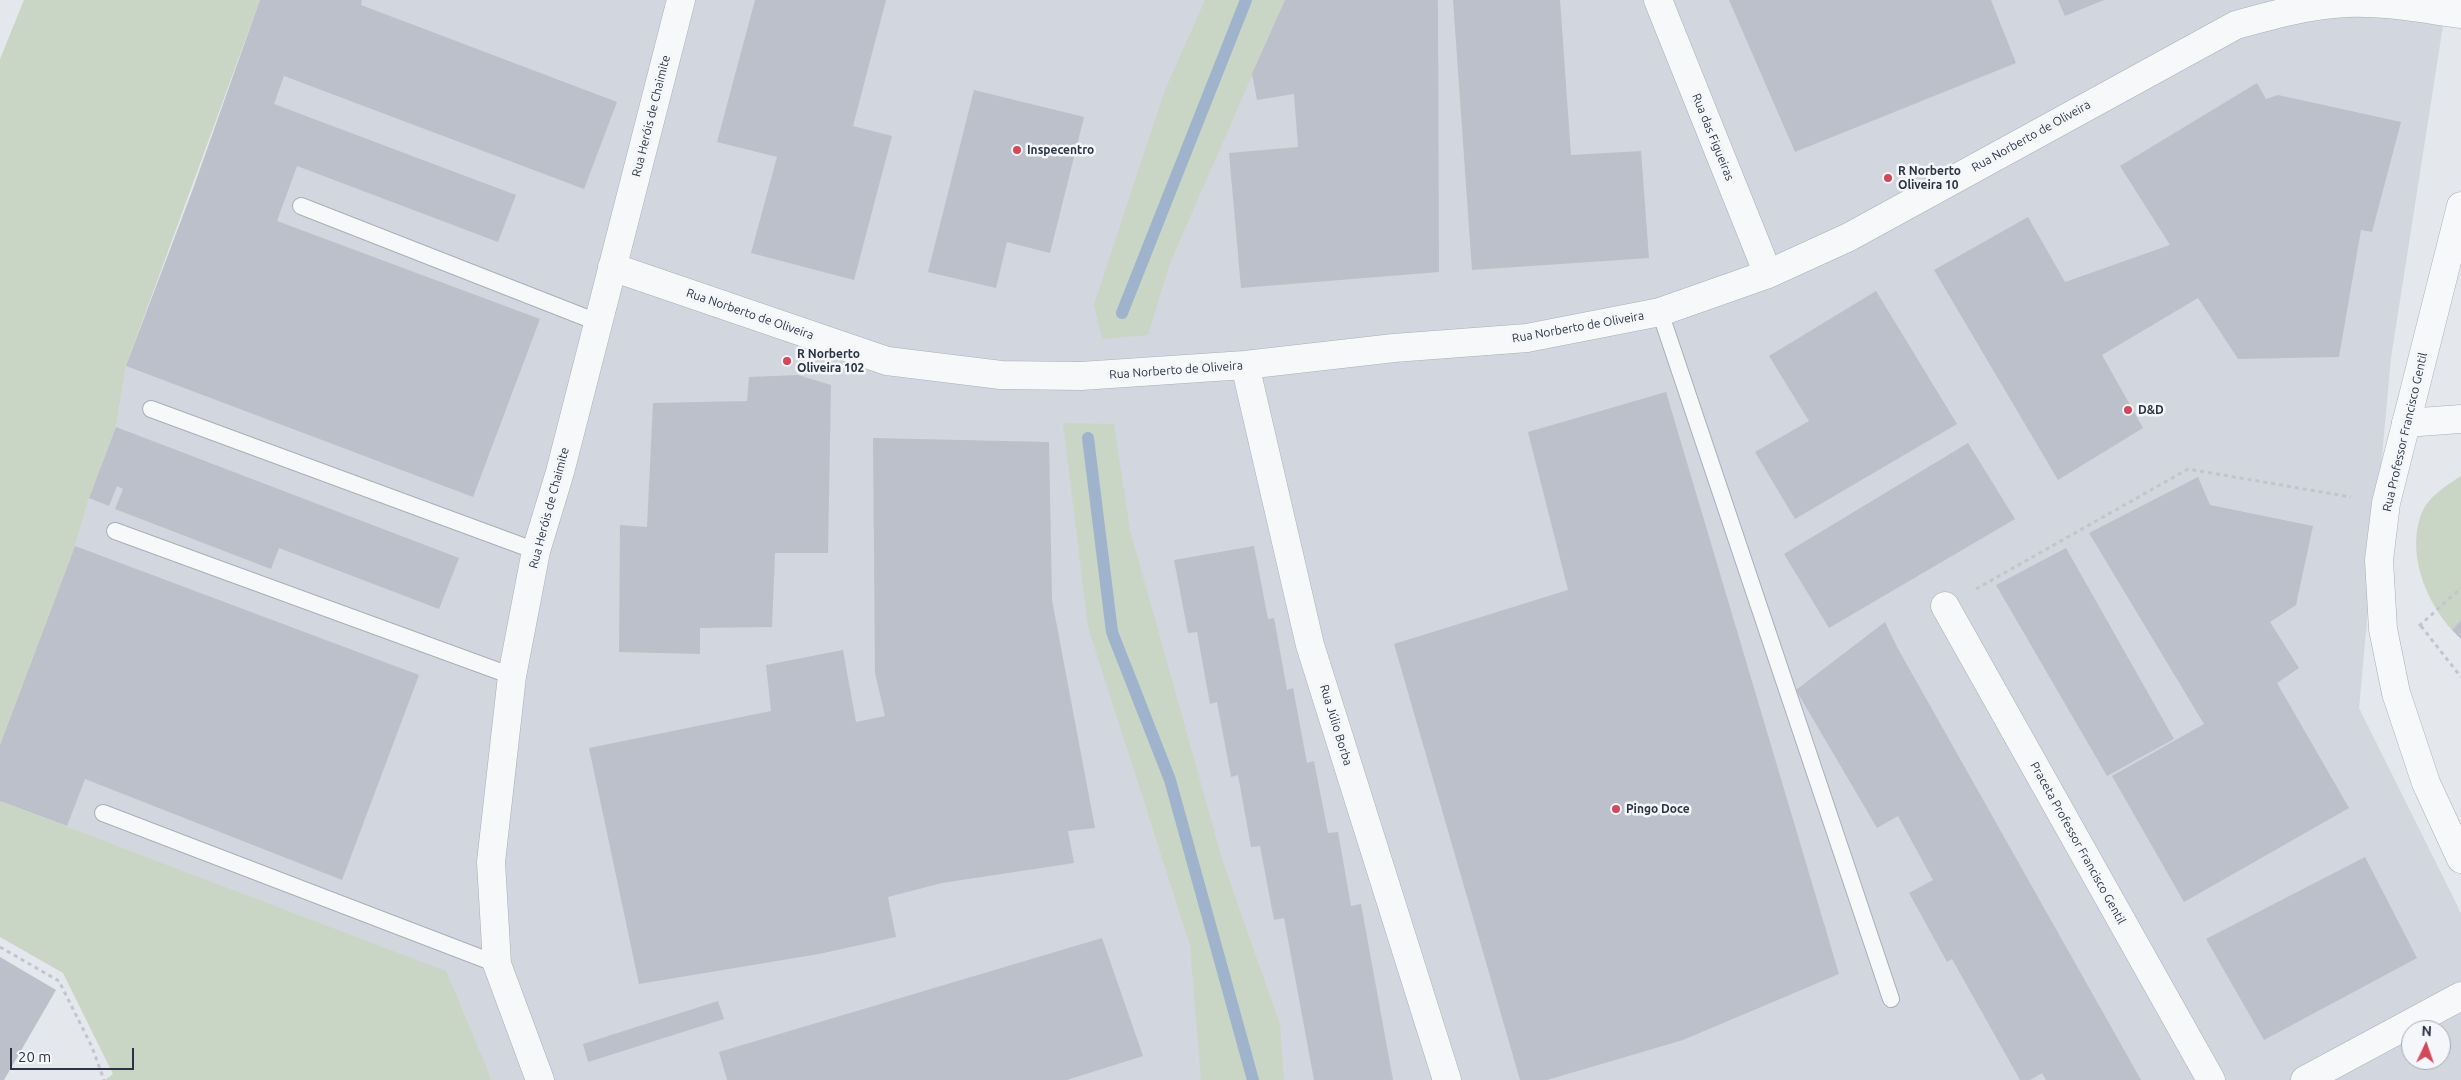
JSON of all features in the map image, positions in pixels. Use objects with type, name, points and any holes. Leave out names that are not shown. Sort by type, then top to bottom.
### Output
[{"type":"street","name":"Rua Heróis de Chaimite","points":[[540,1080],[497,964],[491,862],[512,676],[536,551],[560,472],[681,0]]},
{"type":"street","name":"Rua das Figueiras","points":[[1658,0],[1768,274]]},
{"type":"street","name":"Rua Norberto de Oliveira","points":[[612,267],[887,361],[1001,375],[1082,376],[1244,365],[1394,348],[1528,338],[1660,312],[1768,274],[1849,237],[2236,24],[2290,10],[2347,3],[2402,6],[2461,14]]},
{"type":"street","name":"Rua Professor Francisco Gentil","points":[[2461,206],[2386,503],[2379,560],[2384,629],[2399,702],[2426,783],[2461,859]]},
{"type":"street","name":"Rua Júlio Borba","points":[[1244,365],[1310,645],[1447,1080]]},
{"type":"street","points":[[2406,423],[2461,419]]},
{"type":"street","name":"Praceta Professor Francisco Gentil","points":[[1945,606],[2211,1080]]},
{"type":"street","points":[[2305,1080],[2461,996]]},
{"type":"lane","points":[[301,206],[597,322]]},
{"type":"lane","points":[[1660,312],[1891,999]]},
{"type":"lane","points":[[151,408],[536,551]]},
{"type":"lane","points":[[115,531],[512,676]]},
{"type":"lane","points":[[103,813],[497,964]]},
{"type":"path","points":[[1945,606],[2188,469],[2386,503]]},
{"type":"path","points":[[2384,629],[2420,626],[2461,588]]},
{"type":"path","points":[[2420,626],[2461,677]]},
{"type":"path","points":[[0,946],[60,981],[92,1048],[104,1080]]},
{"type":"shaded area","points":[[260,0],[2447,0],[2391,358],[2359,708],[2461,913],[2461,1080],[492,1080],[445,971],[0,801],[0,745],[75,546],[89,498],[116,427],[126,366],[193,189]]},
{"type":"green space","points":[[24,0],[260,0],[126,366],[116,427],[89,498],[75,546],[0,745],[0,59]]},
{"type":"green space","points":[[1205,0],[1285,0],[1170,263],[1148,335],[1102,339],[1094,305],[1165,90]]},
{"type":"green space","points":[[1063,423],[1114,424],[1130,530],[1222,859],[1280,1025],[1284,1080],[1201,1080],[1190,945],[1088,627]]},
{"type":"green space","points":[[2461,476],[2461,620],[2452,630],[2442,618],[2426,590],[2417,559],[2416,543],[2418,527],[2425,506],[2439,491]]},
{"type":"green space","points":[[0,801],[446,971],[492,1080],[105,1080],[113,1074],[63,973],[0,937]]},
{"type":"building","points":[[260,0],[362,0],[361,5],[617,102],[584,189],[284,76],[274,104],[516,195],[498,242],[297,166],[277,221],[540,319],[473,497],[126,366],[193,189]]},
{"type":"building","points":[[755,0],[886,0],[853,126],[892,136],[854,280],[751,253],[777,157],[717,142]]},
{"type":"building","points":[[1285,0],[1438,0],[1439,272],[1241,288],[1229,153],[1298,147],[1294,94],[1257,100],[1252,74]]},
{"type":"building","points":[[1453,0],[1560,0],[1571,155],[1641,151],[1649,258],[1472,270]]},
{"type":"building","points":[[1729,0],[1991,0],[2016,63],[1795,152]]},
{"type":"building","points":[[2058,0],[2104,0],[2065,16]]},
{"type":"building","points":[[2257,83],[2266,99],[2278,95],[2401,122],[2372,232],[2361,230],[2339,357],[2238,359],[2198,298],[2102,355],[2143,428],[2058,480],[1934,270],[2028,217],[2065,282],[2170,245],[2120,166]]},
{"type":"building","points":[[974,90],[1084,117],[1050,253],[1007,242],[996,288],[928,272]]},
{"type":"building","points":[[1876,291],[1957,424],[1795,519],[1755,452],[1809,421],[1769,356]]},
{"type":"building","points":[[798,375],[831,385],[828,553],[775,553],[772,627],[700,628],[700,654],[619,652],[620,525],[647,527],[653,403],[747,401],[749,377]]},
{"type":"building","name":"Pingo Doce","points":[[1666,392],[1839,974],[1683,1040],[1547,1080],[1520,1080],[1394,644],[1568,590],[1528,432]]},
{"type":"building","points":[[116,427],[459,558],[439,609],[279,548],[271,569],[115,509],[123,489],[117,486],[109,506],[89,498]]},
{"type":"building","points":[[873,438],[1049,442],[1052,600],[1095,828],[1068,831],[1074,863],[942,883],[888,897],[896,937],[819,954],[639,984],[589,748],[771,711],[766,665],[843,650],[856,722],[885,716],[875,673]]},
{"type":"building","points":[[1968,443],[2015,519],[1829,628],[1784,554]]},
{"type":"building","points":[[2198,477],[2210,505],[2313,526],[2296,605],[2270,622],[2299,668],[2277,683],[2349,808],[2184,902],[2112,776],[2204,724],[2089,533]]},
{"type":"building","points":[[75,546],[419,675],[342,880],[85,779],[67,826],[0,801],[0,745]]},
{"type":"building","points":[[1254,546],[1268,619],[1274,618],[1287,690],[1293,688],[1307,763],[1314,761],[1328,833],[1338,832],[1351,906],[1361,904],[1393,1080],[1314,1080],[1284,918],[1274,920],[1260,846],[1251,847],[1238,775],[1231,777],[1217,702],[1210,704],[1197,632],[1188,633],[1174,560]]},
{"type":"building","points":[[2066,548],[2174,739],[2107,776],[1996,585]]},
{"type":"building","points":[[2461,620],[2461,639],[2452,630]]},
{"type":"building","points":[[1885,622],[1897,647],[2141,1080],[2046,1080],[2042,1073],[2030,1080],[2020,1080],[1952,959],[1947,962],[1909,893],[1933,880],[1898,816],[1877,828],[1796,690]]},
{"type":"building","points":[[2365,857],[2417,958],[2264,1040],[2206,939]]},
{"type":"building","points":[[1102,938],[1143,1056],[1067,1080],[727,1080],[719,1052]]},
{"type":"building","points":[[0,957],[56,990],[4,1080],[0,1080]]},
{"type":"building","points":[[718,1001],[724,1019],[588,1062],[583,1044]]},
{"type":"waterway","points":[[1122,313],[1246,0]]},
{"type":"waterway","points":[[1088,438],[1112,632],[1170,780],[1253,1080]]},
{"type":"place","name":"Inspecentro","points":[[1017,150]]},
{"type":"place","name":"R Norberto Oliveira 10","points":[[1888,178]]},
{"type":"place","name":"R Norberto Oliveira 102","points":[[787,361]]},
{"type":"place","name":"D&D","points":[[2128,410]]},
{"type":"place","name":"Pingo Doce","points":[[1616,809]]}]
